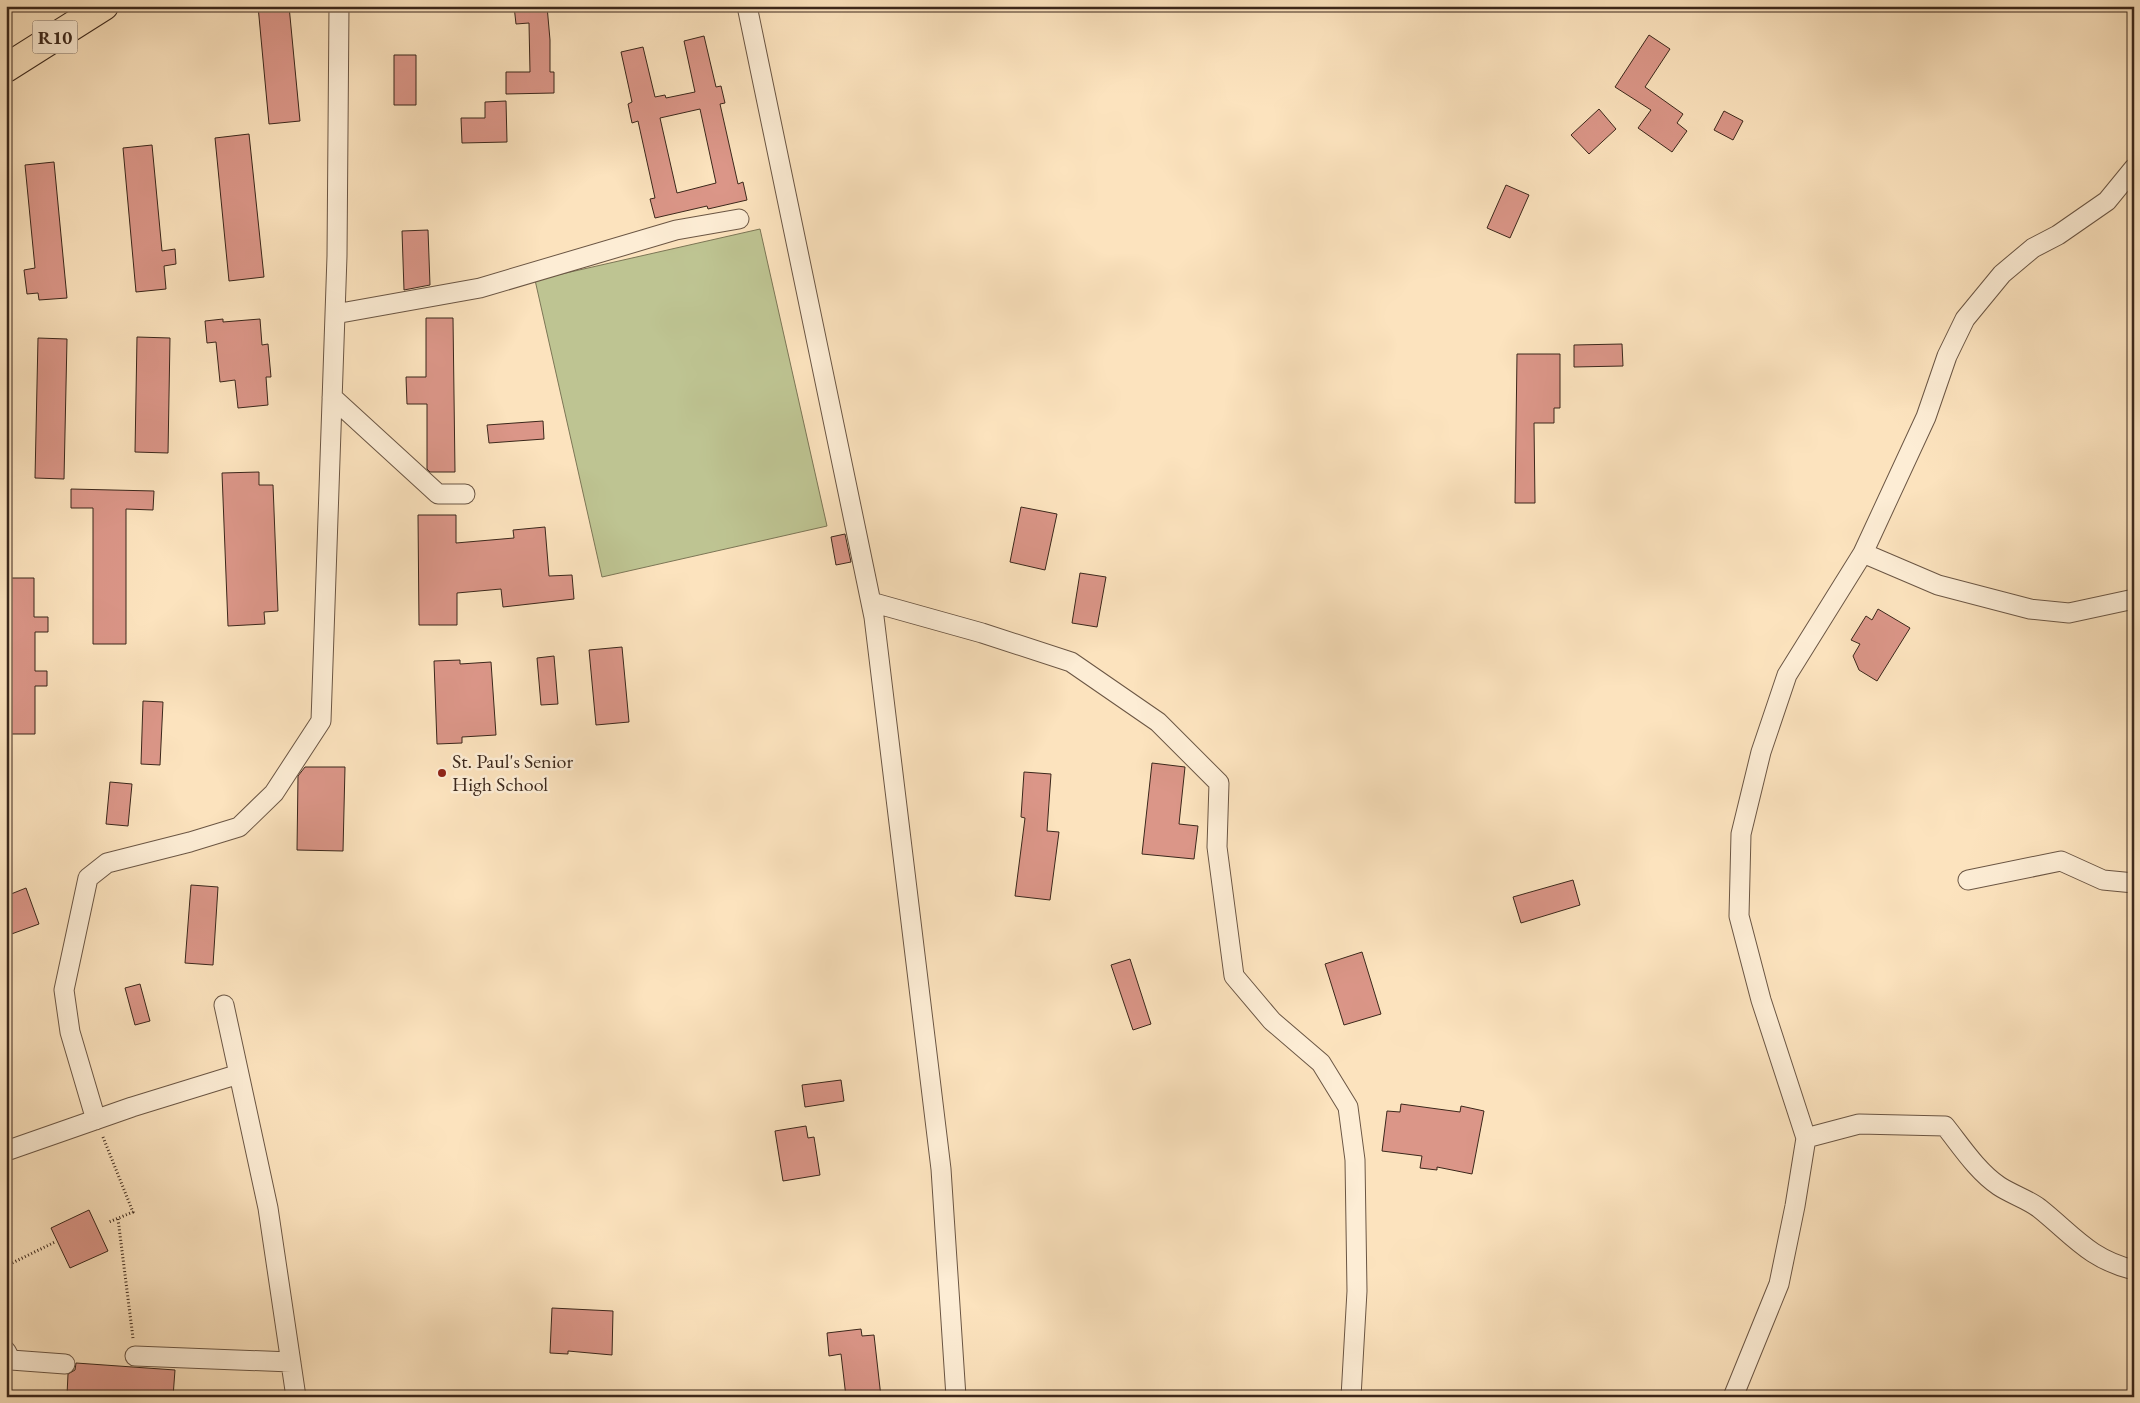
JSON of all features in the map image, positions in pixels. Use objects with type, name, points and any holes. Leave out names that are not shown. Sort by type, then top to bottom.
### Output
[{"type":"main road","name":"R10","points":[[6,68],[104,6]]},
{"type":"street","points":[[96,1120],[70,1032],[64,990],[88,878],[107,863],[190,842],[239,827],[274,794],[321,721],[335,314],[339,6]]},
{"type":"street","points":[[747,6],[871,602],[941,1169],[956,1397]]},
{"type":"street","points":[[1733,1397],[1779,1284],[1796,1206],[1806,1138],[1761,1000],[1739,916],[1741,834],[1761,752],[1787,675],[1863,552],[1926,417],[1947,356],[1964,319],[2002,274],[2033,248],[2058,235],[2107,201],[2134,168]]},
{"type":"street","points":[[335,314],[480,288],[676,230],[739,219]]},
{"type":"street","points":[[332,397],[438,494],[465,494]]},
{"type":"street","points":[[1863,552],[1938,585],[2030,609],[2069,613],[2134,598]]},
{"type":"street","points":[[871,602],[982,633],[1071,662],[1158,722],[1219,783],[1217,847],[1234,976],[1272,1021],[1322,1063],[1348,1106],[1355,1160],[1356,1188],[1356,1291],[1354,1369],[1351,1397]]},
{"type":"street","points":[[1968,880],[2061,861],[2103,880],[2134,883]]},
{"type":"street","points":[[224,1005],[268,1208],[296,1397]]},
{"type":"street","points":[[6,1151],[239,1074]]},
{"type":"street","points":[[1806,1138],[1859,1124],[1945,1126],[1968,1156],[1997,1185],[2038,1207],[2080,1245],[2113,1265],[2134,1270]]},
{"type":"street","points":[[6,1351],[11,1360],[65,1364]]},
{"type":"street","points":[[135,1356],[291,1362]]},
{"type":"path","points":[[96,1120],[133,1212],[109,1222]]},
{"type":"path","points":[[118,1219],[135,1356]]},
{"type":"path","points":[[6,1266],[56,1242]]},
{"type":"green space","points":[[760,229],[827,526],[602,577],[535,280]]},
{"type":"building","points":[[258,6],[289,6],[300,121],[269,124]]},
{"type":"building","points":[[514,6],[547,6],[550,72],[554,72],[554,93],[506,94],[506,72],[530,72],[529,23],[516,24]]},
{"type":"building","points":[[1649,35],[1670,49],[1645,87],[1683,114],[1677,123],[1687,131],[1672,152],[1638,128],[1651,110],[1615,87]]},
{"type":"building","points":[[704,36],[716,87],[721,86],[725,103],[720,104],[738,184],[743,182],[747,200],[708,209],[707,206],[655,218],[650,199],[655,198],[638,121],[632,123],[628,104],[632,102],[621,52],[643,47],[655,97],[665,95],[666,98],[695,92],[684,41]],"holes":[[[700,109],[716,183],[677,193],[660,118]]]},
{"type":"building","points":[[394,55],[416,55],[416,105],[394,105]]},
{"type":"building","points":[[506,101],[507,142],[462,143],[461,118],[485,118],[485,102]]},
{"type":"building","points":[[1599,109],[1616,129],[1589,154],[1571,135]]},
{"type":"building","points":[[1724,111],[1743,121],[1733,140],[1714,130]]},
{"type":"building","points":[[249,134],[264,277],[229,281],[215,138]]},
{"type":"building","points":[[152,145],[162,251],[175,249],[176,264],[164,266],[166,289],[136,292],[123,148]]},
{"type":"building","points":[[54,162],[67,298],[39,300],[38,293],[27,294],[24,270],[35,268],[25,165]]},
{"type":"building","points":[[1506,185],[1529,195],[1510,238],[1487,228]]},
{"type":"building","points":[[428,230],[430,285],[404,290],[402,231]]},
{"type":"building","points":[[426,318],[453,318],[455,472],[430,472],[427,469],[427,404],[407,404],[406,377],[426,377]]},
{"type":"building","points":[[223,319],[223,322],[260,319],[262,345],[268,344],[271,377],[266,377],[268,405],[238,408],[235,380],[220,382],[216,342],[207,343],[205,321]]},
{"type":"building","points":[[137,337],[170,338],[168,453],[135,452]]},
{"type":"building","points":[[38,338],[67,339],[64,479],[35,478]]},
{"type":"building","points":[[1622,344],[1623,366],[1574,367],[1574,345]]},
{"type":"building","points":[[1517,354],[1560,354],[1560,408],[1554,408],[1554,423],[1534,423],[1535,503],[1515,503]]},
{"type":"building","points":[[543,421],[544,439],[489,443],[487,425]]},
{"type":"building","points":[[259,472],[259,485],[273,485],[278,611],[264,612],[265,624],[228,626],[222,473]]},
{"type":"building","points":[[71,489],[154,491],[153,510],[126,509],[126,644],[93,644],[93,508],[71,508]]},
{"type":"building","points":[[1021,507],[1057,514],[1045,570],[1010,562]]},
{"type":"building","points":[[418,515],[456,515],[456,543],[514,538],[513,530],[545,527],[549,576],[572,575],[574,599],[503,607],[501,589],[457,593],[457,625],[419,625]]},
{"type":"building","points":[[845,534],[851,562],[836,565],[831,537]]},
{"type":"building","points":[[1080,573],[1106,577],[1097,627],[1072,623]]},
{"type":"building","points":[[7,578],[34,578],[34,617],[48,617],[48,632],[35,632],[35,671],[47,671],[47,686],[35,686],[35,734],[6,734]]},
{"type":"building","points":[[1878,609],[1910,628],[1877,681],[1859,670],[1853,656],[1860,644],[1851,640],[1866,616],[1872,620]]},
{"type":"building","points":[[622,647],[629,722],[596,725],[589,650]]},
{"type":"building","points":[[554,656],[558,704],[541,705],[537,658]]},
{"type":"building","points":[[460,660],[460,664],[491,662],[496,735],[462,737],[462,743],[437,744],[434,661]]},
{"type":"building","points":[[143,701],[163,702],[160,765],[141,764]]},
{"type":"building","points":[[1152,763],[1185,767],[1179,824],[1198,826],[1194,859],[1142,854]]},
{"type":"building","points":[[305,767],[345,767],[343,851],[297,850],[298,776]]},
{"type":"building","points":[[1024,772],[1051,774],[1047,831],[1059,832],[1050,900],[1015,896],[1025,818],[1021,817]]},
{"type":"building","points":[[110,782],[132,784],[128,826],[106,824]]},
{"type":"building","points":[[1573,880],[1580,905],[1521,923],[1513,897]]},
{"type":"building","points":[[191,885],[218,887],[213,965],[185,963]]},
{"type":"building","points":[[26,888],[39,924],[6,936],[6,896]]},
{"type":"building","points":[[1362,952],[1381,1014],[1344,1025],[1325,964]]},
{"type":"building","points":[[1130,959],[1151,1024],[1133,1030],[1111,965]]},
{"type":"building","points":[[140,984],[150,1021],[135,1025],[125,988]]},
{"type":"building","points":[[841,1080],[844,1101],[805,1107],[802,1085]]},
{"type":"building","points":[[1401,1104],[1460,1112],[1461,1106],[1484,1111],[1472,1174],[1437,1167],[1437,1170],[1420,1168],[1422,1156],[1382,1151],[1387,1111],[1400,1112]]},
{"type":"building","points":[[806,1126],[808,1138],[814,1137],[820,1175],[783,1181],[775,1131]]},
{"type":"building","points":[[89,1210],[108,1251],[70,1268],[51,1228]]},
{"type":"building","points":[[552,1308],[613,1311],[612,1355],[568,1351],[568,1354],[550,1353]]},
{"type":"building","points":[[861,1329],[862,1336],[874,1335],[881,1397],[846,1397],[841,1354],[829,1356],[827,1333]]},
{"type":"building","points":[[76,1363],[175,1370],[173,1397],[67,1395],[68,1374],[75,1370]]},
{"type":"place","name":"St. Paul's Senior High School","points":[[442,773]]}]
